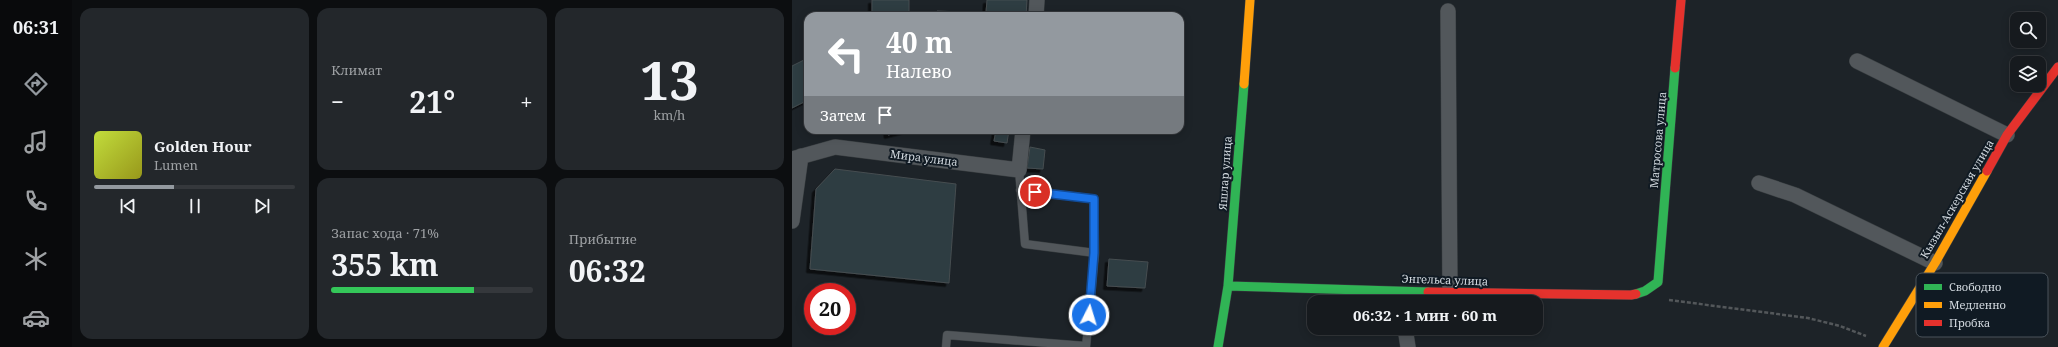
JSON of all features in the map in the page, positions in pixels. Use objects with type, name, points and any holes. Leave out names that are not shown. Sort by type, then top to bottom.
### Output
[{"type":"street","points":[[1036,12],[1037,0]]},
{"type":"street","name":"Яшлар улица","points":[[1218,347],[1228,286],[1250,0]]},
{"type":"street","name":"Матросова улица","points":[[1658,282],[1681,0]]},
{"type":"street","points":[[1448,11],[1450,293]]},
{"type":"street","points":[[1857,61],[2007,134]]},
{"type":"street","name":"Кызыл-Аскерская улица","points":[[1928,273],[2007,134],[2058,67]]},
{"type":"street","points":[[1018,170],[1022,134]]},
{"type":"street","name":"Мира улица","points":[[796,158],[835,147],[1018,170]]},
{"type":"street","points":[[792,221],[796,158]]},
{"type":"street","points":[[1759,183],[1796,196],[1935,262]]},
{"type":"street","name":"Энгельса улица","points":[[1416,295],[1450,293],[1631,294],[1645,291],[1658,282]]},
{"type":"street","name":"Энгельса улица","points":[[1228,286],[1382,295]]},
{"type":"street","name":"Кызыл-Аскерская улица","points":[[1883,347],[1916,293]]},
{"type":"street","points":[[1406,335],[1408,347]]},
{"type":"lane","points":[[1018,170],[1025,244],[1094,253]]},
{"type":"lane","points":[[946,347],[947,335],[1086,347],[1094,253],[1094,199],[1020,190]]},
{"type":"path","points":[[1661,299],[1808,318],[1862,333],[1883,347]]},
{"type":"building","points":[[872,0],[909,0],[909,12],[872,12]]},
{"type":"building","points":[[987,0],[1027,0],[1026,12],[986,12]]},
{"type":"building","points":[[937,11],[962,12],[937,12]]},
{"type":"building","points":[[804,60],[804,102],[792,108],[792,66]]},
{"type":"building","points":[[995,134],[1008,134],[1007,143],[994,141]]},
{"type":"building","points":[[1030,147],[1045,150],[1043,169],[1027,168]]},
{"type":"building","points":[[835,169],[956,184],[949,283],[810,269],[816,189]]},
{"type":"building","points":[[1109,259],[1148,262],[1145,288],[1107,286]]},
{"type":"traffic: fast","points":[[1636,294],[1645,291],[1658,282],[1675,68]]},
{"type":"traffic: fast","points":[[1218,347],[1228,286],[1244,84]]},
{"type":"traffic: fast","points":[[1228,286],[1428,292]]},
{"type":"traffic: slow","points":[[1244,84],[1250,0]]},
{"type":"traffic: slow","points":[[1929,273],[1987,171]]},
{"type":"traffic: slow","points":[[1883,347],[1916,294]]},
{"type":"traffic: jam","points":[[1675,68],[1681,0]]},
{"type":"traffic: jam","points":[[1987,171],[2007,135],[2058,67]]},
{"type":"traffic: jam","points":[[1428,292],[1636,294]]},
{"type":"route","points":[[1035,192],[1094,199],[1094,253],[1089,315]]}]
